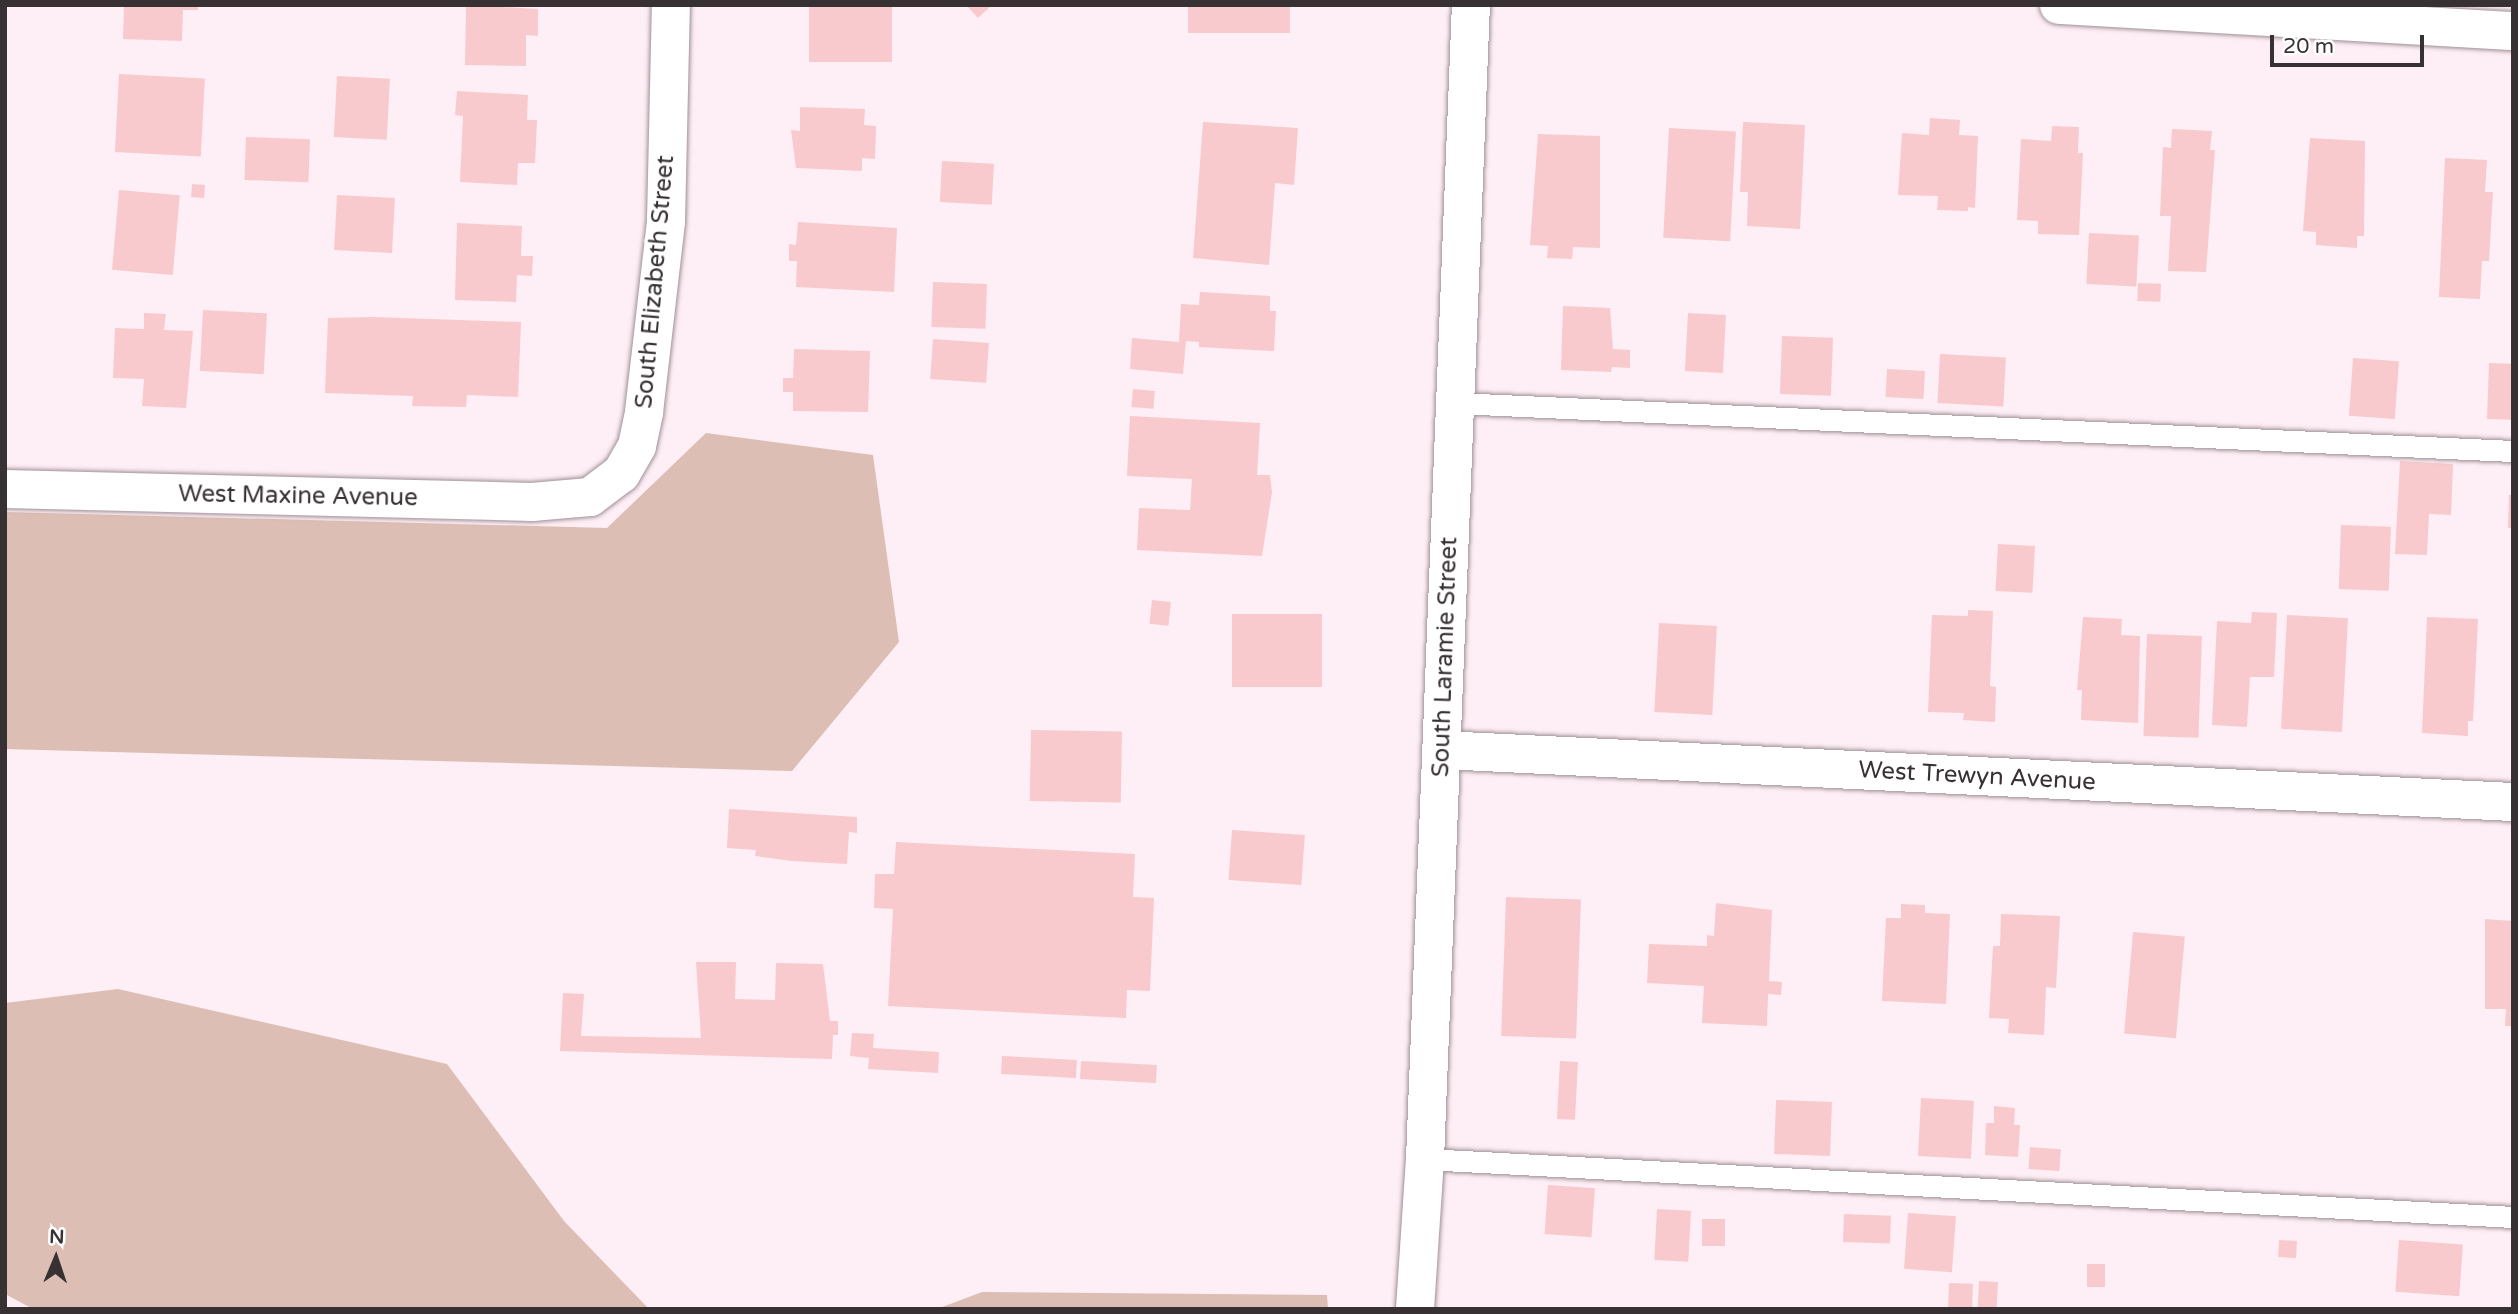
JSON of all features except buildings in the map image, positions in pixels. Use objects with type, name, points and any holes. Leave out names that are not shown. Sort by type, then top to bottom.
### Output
[{"type":"street","name":"South Elizabeth Street","points":[[590,497],[621,474],[637,446],[644,412],[666,221],[671,5]]},
{"type":"street","name":"South Laramie Street","points":[[1415,1309],[1425,1159],[1471,5]]},
{"type":"street","points":[[2059,5],[2513,31]]},
{"type":"street","name":"West Maxine Avenue","points":[[5,489],[532,502],[590,497]]},
{"type":"street","name":"West Trewyn Avenue","points":[[1442,750],[2513,802]]},
{"type":"lane","points":[[1456,403],[2513,451]]},
{"type":"lane","points":[[1425,1159],[2513,1217]]},
{"type":"shaded area","points":[[706,433],[873,455],[899,642],[792,771],[5,749],[5,512],[607,528]]},
{"type":"shaded area","points":[[118,989],[447,1064],[564,1221],[649,1309],[33,1309],[5,1294],[5,1003]]},
{"type":"shaded area","points":[[982,1292],[1327,1295],[1328,1309],[937,1309]]}]
